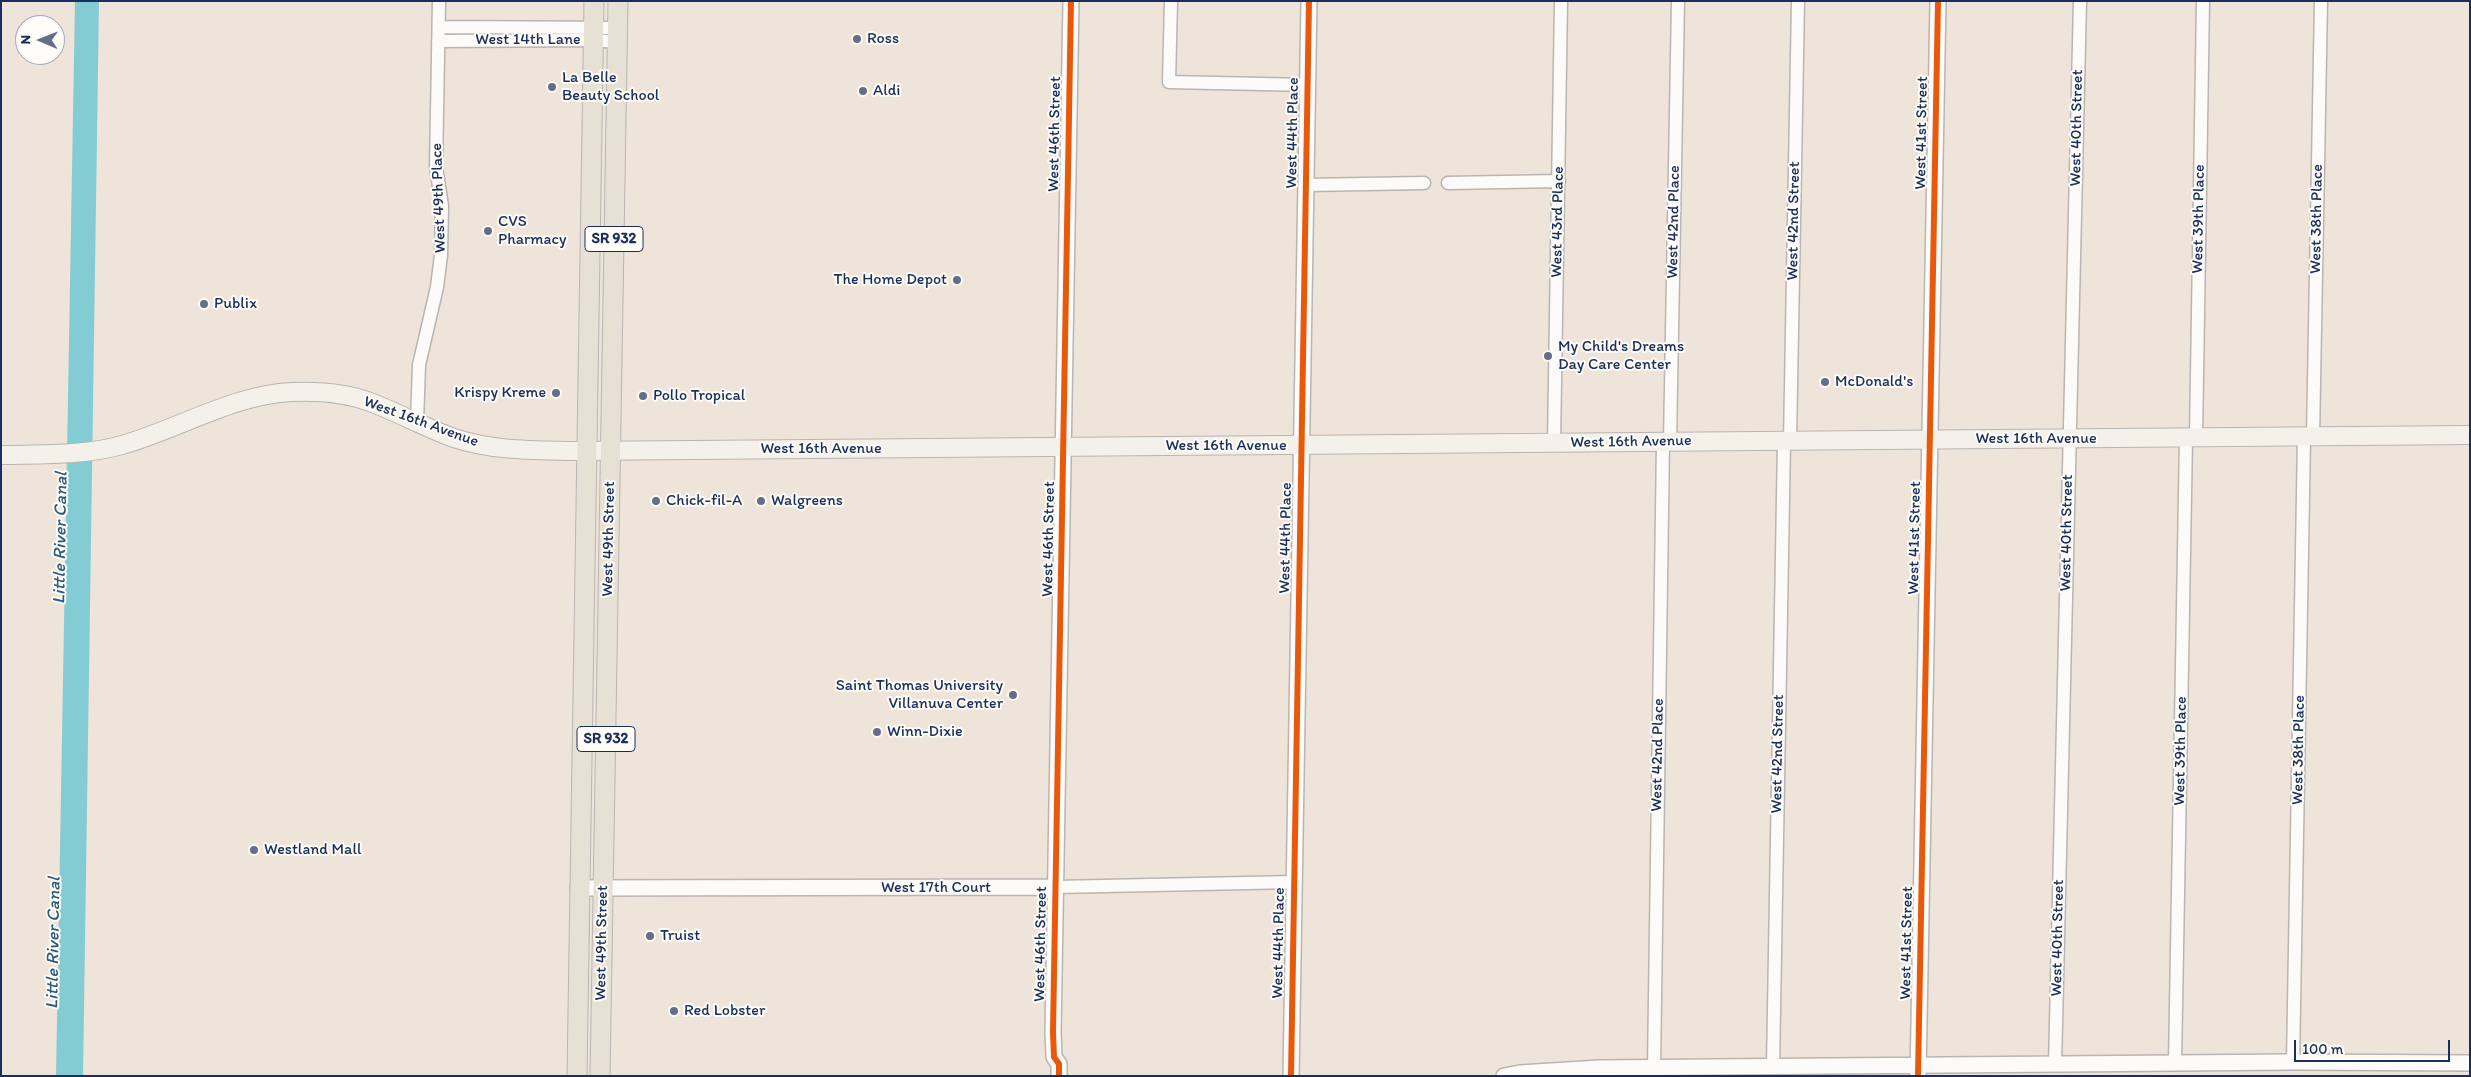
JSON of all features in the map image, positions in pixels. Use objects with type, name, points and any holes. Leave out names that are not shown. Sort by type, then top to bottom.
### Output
[{"type":"main road","name":"West 49th Street","points":[[577,1076],[578,888],[594,1]]},
{"type":"main road","name":"West 49th Street","points":[[600,1076],[618,1]]},
{"type":"main road","name":"West 16th Avenue","points":[[1,455],[101,450],[122,445],[230,406],[289,392],[321,393],[362,400],[454,438],[482,446],[585,451],[2470,435]]},
{"type":"main road","points":[[583,621],[593,638],[592,696],[596,704],[606,710]]},
{"type":"street","name":"West 49th Place","points":[[418,422],[419,365],[437,286],[441,255],[442,206],[436,167],[439,1]]},
{"type":"street","name":"West 46th Street","points":[[1059,1076],[1059,1064],[1054,1057],[1071,1]]},
{"type":"street","points":[[1171,1],[1169,82],[1308,85]]},
{"type":"street","name":"West 44th Place","points":[[1291,1076],[1310,1]]},
{"type":"street","name":"West 43rd Place","points":[[1554,443],[1561,1]]},
{"type":"street","name":"West 42nd Place","points":[[1654,1068],[1666,442],[1678,1]]},
{"type":"street","name":"West 42nd Street","points":[[1773,1066],[1798,1]]},
{"type":"street","name":"West 41st Street","points":[[1918,1071],[1938,1]]},
{"type":"street","name":"West 40th Street","points":[[2055,1065],[2080,1]]},
{"type":"street","name":"West 39th Place","points":[[2176,1063],[2203,1]]},
{"type":"street","name":"West 38th Place","points":[[2293,1062],[2321,1]]},
{"type":"street","name":"West 14th Lane","points":[[438,27],[617,35]]},
{"type":"street","name":"West 14th Lane","points":[[438,41],[593,33]]},
{"type":"street","points":[[1448,183],[1559,181]]},
{"type":"street","points":[[1306,184],[1424,183]]},
{"type":"street","name":"West 17th Court","points":[[578,888],[1056,887],[1294,882]]},
{"type":"street","name":"West 46th Street","points":[[1048,1076],[1048,1064],[1054,1057]]},
{"type":"street","points":[[1504,1076],[1520,1073],[1599,1068],[1654,1068],[1706,1072],[1773,1066],[1918,1071],[2055,1065],[2176,1063],[2234,1069],[2293,1062],[2470,1063]]},
{"type":"water","points":[[75,1],[99,1],[83,1076],[56,1076]]},
{"type":"cycle path","points":[[1059,1076],[1059,1064],[1054,1057],[1053,1032],[1071,1]]},
{"type":"cycle path","points":[[1291,1076],[1309,1]]},
{"type":"cycle path","points":[[1918,1076],[1938,1]]},
{"type":"place","name":"Ross","points":[[857,39]]},
{"type":"place","name":"La Belle Beauty School","points":[[552,87]]},
{"type":"place","name":"Aldi","points":[[863,91]]},
{"type":"place","name":"CVS Pharmacy","points":[[488,231]]},
{"type":"place","name":"The Home Depot","points":[[957,280]]},
{"type":"place","name":"Publix","points":[[204,304]]},
{"type":"place","name":"My Child's Dreams Day Care Center","points":[[1548,356]]},
{"type":"place","name":"McDonald's","points":[[1825,382]]},
{"type":"place","name":"Krispy Kreme","points":[[556,393]]},
{"type":"place","name":"Pollo Tropical","points":[[643,396]]},
{"type":"place","name":"Chick-fil-A","points":[[656,501]]},
{"type":"place","name":"Walgreens","points":[[761,501]]},
{"type":"place","name":"Saint Thomas University Villanuva Center","points":[[1013,695]]},
{"type":"place","name":"Winn-Dixie","points":[[877,732]]},
{"type":"place","name":"Westland Mall","points":[[254,850]]},
{"type":"place","name":"Truist","points":[[650,936]]},
{"type":"place","name":"Red Lobster","points":[[674,1011]]},
{"type":"water label","name":"Little River Canal","points":[[61,538]]},
{"type":"water label","name":"Little River Canal","points":[[54,943]]}]
